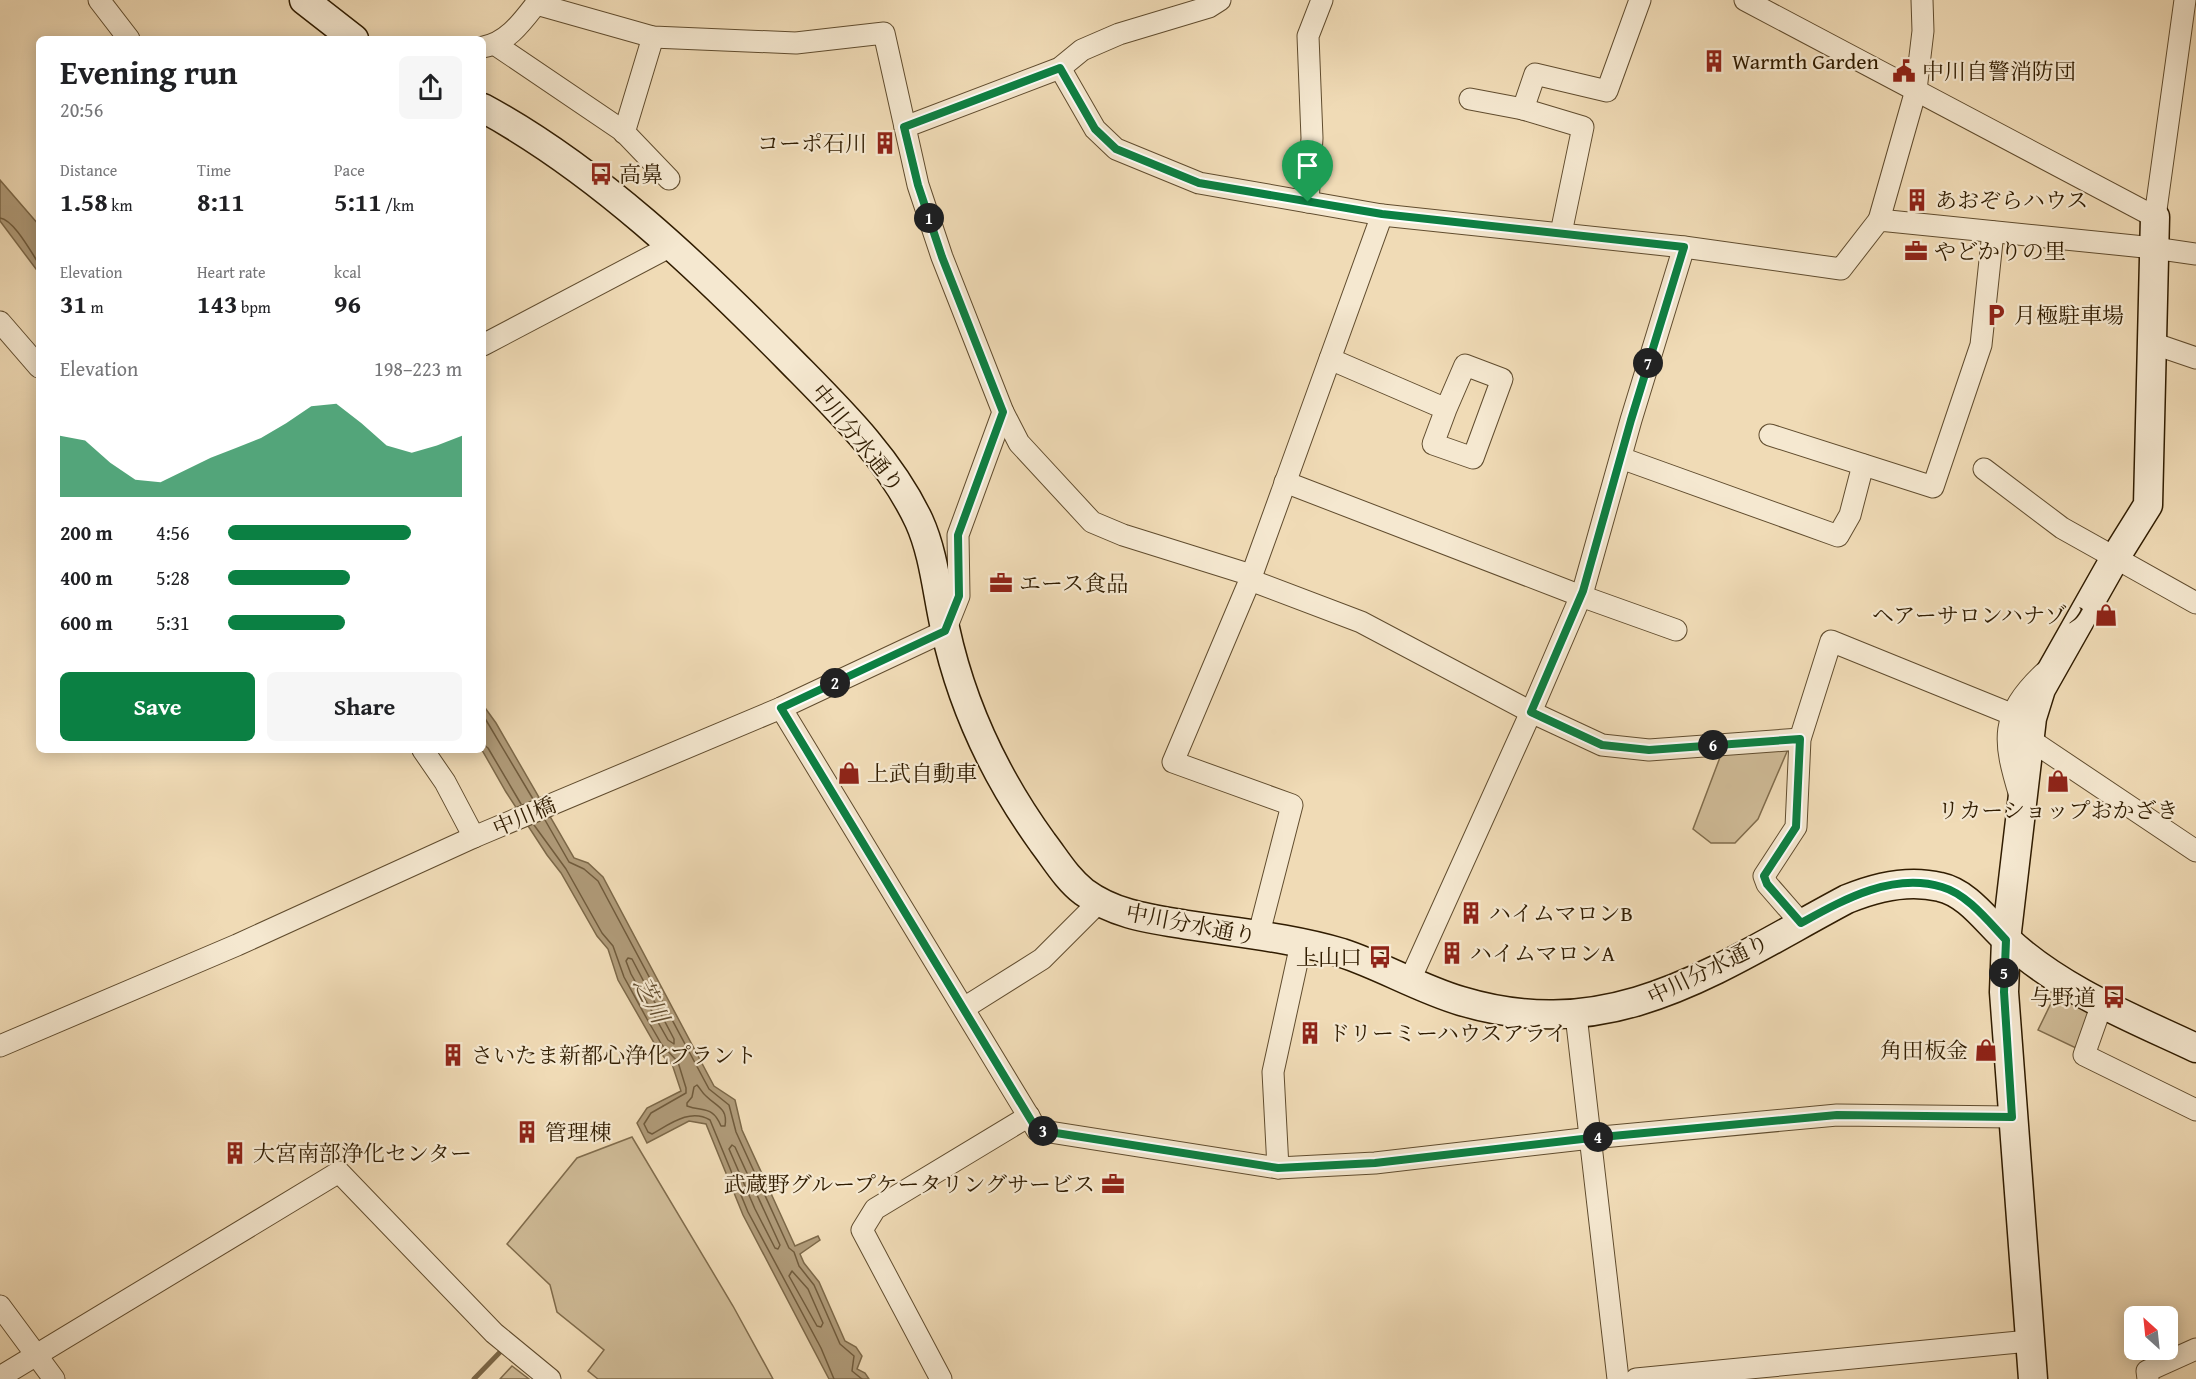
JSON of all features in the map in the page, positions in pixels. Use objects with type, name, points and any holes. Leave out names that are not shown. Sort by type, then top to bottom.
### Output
[{"type":"street","points":[[99,0],[127,36]]},
{"type":"street","points":[[304,0],[350,36]]},
{"type":"street","points":[[904,127],[1060,68],[1082,50],[1119,34],[1209,7],[1220,0]]},
{"type":"street","points":[[1308,202],[1312,138],[1308,36],[1322,0]]},
{"type":"street","points":[[1523,109],[1535,74],[1607,91],[1640,0]]},
{"type":"street","points":[[1745,0],[2155,217]]},
{"type":"street","points":[[1060,68],[1095,129],[1116,149],[1199,183],[1382,214],[1684,247],[1841,269],[1879,220],[1916,90],[1923,31],[1922,0]]},
{"type":"street","points":[[2033,1379],[2004,992],[2006,940],[2021,800],[2032,718],[2042,688],[2115,558],[2148,505],[2155,217],[2185,0]]},
{"type":"street","points":[[669,179],[624,133],[490,46],[518,27],[536,2],[654,37],[796,43],[884,33],[918,185],[942,257],[1003,412],[1019,443],[1092,522],[1123,535],[1251,577],[1361,622],[1531,712],[1602,745],[1649,750],[1800,739]]},
{"type":"street","points":[[624,133],[654,37]]},
{"type":"street","points":[[1470,99],[1523,109],[1583,127],[1561,233]]},
{"type":"street","name":"中川分水通り","points":[[486,110],[516,126],[549,149],[671,246],[831,401],[888,468],[921,526],[934,570],[945,631],[967,706],[995,769],[1024,817],[1068,877],[1083,892],[1099,902],[1136,916],[1301,944],[1343,954],[1461,1002],[1527,1014],[1576,1015],[1619,1007],[1679,988],[1866,891],[1890,885],[1917,884],[1942,887],[1980,912],[2006,940],[2060,981],[2102,1004],[2196,1048]]},
{"type":"street","points":[[1258,937],[1293,805],[1173,762],[1251,577],[1382,214]]},
{"type":"street","points":[[1879,220],[2196,254]]},
{"type":"street","points":[[1770,435],[1933,487],[1981,345],[1993,231]]},
{"type":"street","points":[[486,343],[671,246]]},
{"type":"street","points":[[1409,982],[1581,596],[1684,247]]},
{"type":"street","points":[[0,322],[36,364]]},
{"type":"street","points":[[2152,343],[2196,358]]},
{"type":"street","points":[[1330,359],[1446,409]]},
{"type":"street","points":[[945,631],[959,596],[958,535],[1003,412]]},
{"type":"street","points":[[1621,458],[1838,536],[1850,515],[1863,465]]},
{"type":"street","points":[[1984,469],[2062,528],[2196,603]]},
{"type":"street","points":[[1285,482],[1581,596],[1677,630]]},
{"type":"street","name":"中川橋","points":[[0,1046],[237,945],[565,798],[781,708],[945,631]]},
{"type":"street","points":[[1801,923],[1767,884],[1764,876],[1796,827],[1800,739],[1831,641],[2011,714]]},
{"type":"street","points":[[2021,800],[2011,767],[2008,744],[2011,714],[2031,685],[2057,660]]},
{"type":"street","points":[[781,708],[1037,1130],[1278,1168],[1375,1163],[1591,1138],[1837,1115],[2012,1117]]},
{"type":"street","points":[[2029,739],[2196,851]]},
{"type":"street","points":[[425,753],[478,836]]},
{"type":"street","points":[[964,1008],[1042,959],[1099,902]]},
{"type":"street","points":[[1278,1168],[1273,1072],[1301,944]]},
{"type":"street","points":[[2102,1004],[2084,1055],[2196,1110]]},
{"type":"street","points":[[1576,1015],[1618,1379]]},
{"type":"street","points":[[941,1379],[862,1230],[875,1209],[1029,1116]]},
{"type":"street","points":[[0,1377],[339,1172],[494,1333],[550,1379]]},
{"type":"street","points":[[0,1306],[54,1379]]},
{"type":"street","points":[[1636,1379],[2029,1341]]},
{"type":"street","points":[[2148,1379],[2147,1371],[2196,1349]]},
{"type":"shaded area","points":[[1789,747],[1758,819],[1735,843],[1711,843],[1693,829],[1722,752]]},
{"type":"shaded area","points":[[2056,993],[2094,1011],[2078,1049],[2038,1030]]},
{"type":"shaded area","points":[[632,1137],[733,1306],[773,1379],[598,1379],[588,1371],[604,1350],[557,1312],[550,1285],[507,1244],[577,1158]]},
{"type":"shaded area","points":[[512,1366],[529,1379],[500,1379]]},
{"type":"water","points":[[0,180],[36,222],[36,269],[0,221]]},
{"type":"water","name":"芝川","points":[[486,709],[574,858],[588,863],[603,877],[714,1086],[735,1100],[742,1130],[795,1246],[818,1236],[820,1240],[800,1254],[819,1282],[845,1341],[856,1347],[862,1356],[857,1369],[865,1373],[869,1379],[829,1379],[743,1215],[706,1124],[689,1121],[647,1143],[637,1123],[647,1108],[681,1091],[672,1064],[657,1048],[618,980],[608,949],[597,936],[561,873],[506,792],[484,753],[486,753]]},
{"type":"waterway","points":[[474,1379],[504,1348]]},
{"type":"place","name":"Warmth Garden","points":[[1714,61]]},
{"type":"place","name":"中川自警消防団","points":[[1904,71]]},
{"type":"place","name":"コーポ石川","points":[[885,143]]},
{"type":"place","name":"高鼻","points":[[601,174]]},
{"type":"place","name":"あおぞらハウス","points":[[1917,200]]},
{"type":"place","name":"やどかりの里","points":[[1916,251]]},
{"type":"place","name":"月極駐車場","points":[[1996,315]]},
{"type":"place","name":"エース食品","points":[[1001,583]]},
{"type":"place","name":"ヘアーサロンハナゾノ","points":[[2106,615]]},
{"type":"place","name":"上武自動車","points":[[849,773]]},
{"type":"place","name":"リカーショップおかざき","points":[[2058,781]]},
{"type":"place","name":"ハイムマロンB","points":[[1471,913]]},
{"type":"place","name":"ハイムマロンA","points":[[1452,953]]},
{"type":"place","name":"上山口","points":[[1380,957]]},
{"type":"place","name":"与野道","points":[[2114,997]]},
{"type":"place","name":"ドリーミーハウスアライ","points":[[1310,1033]]},
{"type":"place","name":"角田板金","points":[[1986,1050]]},
{"type":"place","name":"さいたま新都心浄化プラント","points":[[453,1055]]},
{"type":"place","name":"管理棟","points":[[527,1132]]},
{"type":"place","name":"大宮南部浄化センター","points":[[235,1153]]},
{"type":"place","name":"武蔵野グループケータリングサービス","points":[[1113,1184]]},
{"type":"route","points":[[1060,68],[1095,129],[1116,149],[1199,183],[1308,202],[1382,214],[1684,247],[1631,420],[1583,591],[1531,712],[1602,745],[1649,750],[1800,739],[1796,827],[1764,876],[1767,884],[1801,923],[1847,899],[1890,885],[1917,884],[1942,887],[1980,912],[2006,940],[2004,992],[2012,1117],[1837,1115],[1591,1138],[1375,1163],[1278,1168],[1037,1130],[781,708],[945,631],[959,596],[958,535],[1003,412],[942,257],[918,185],[904,127],[1060,68]]}]
